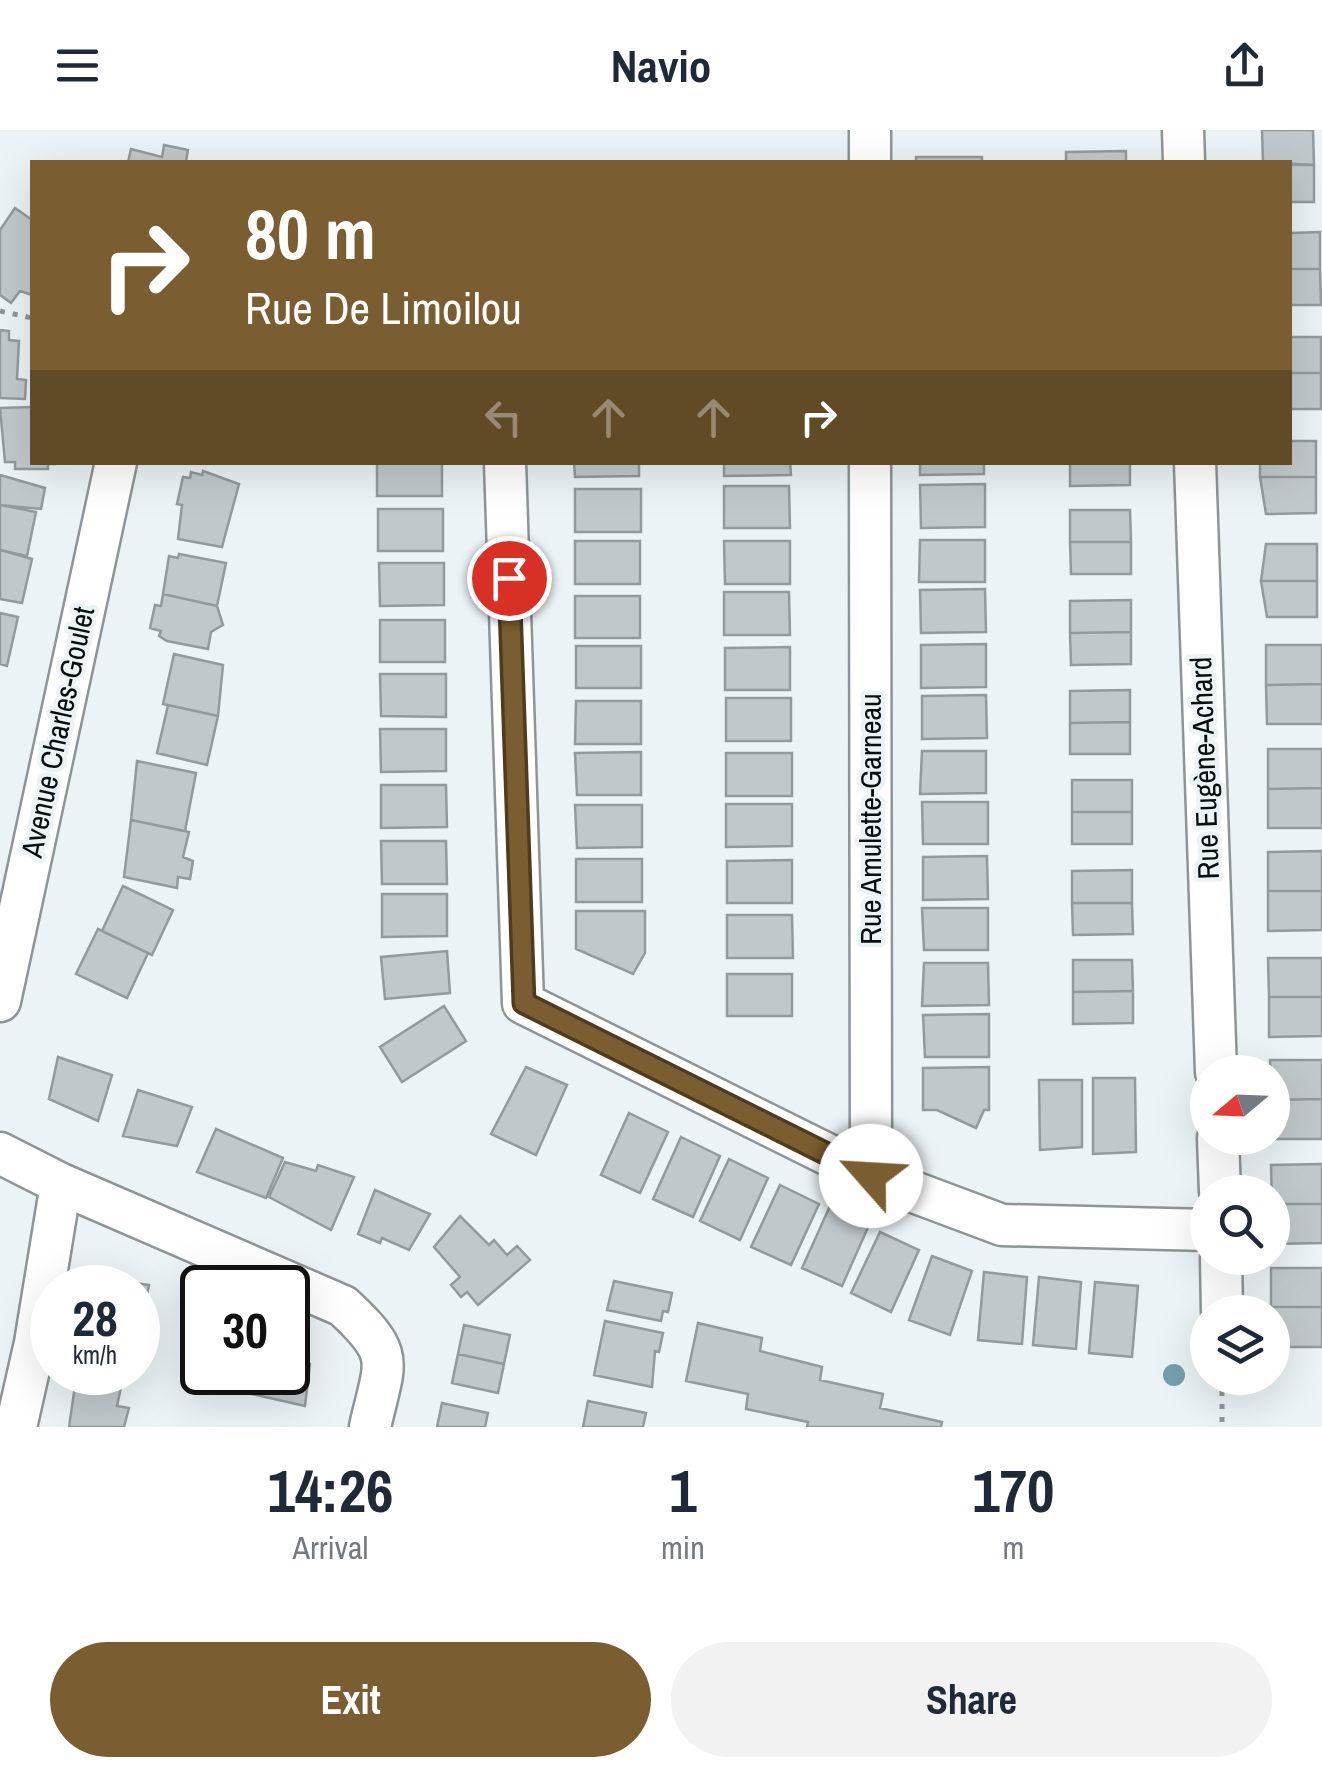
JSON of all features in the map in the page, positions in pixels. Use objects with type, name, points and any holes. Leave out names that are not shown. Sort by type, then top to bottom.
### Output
[{"type":"street","points":[[870,130],[870,160]]},
{"type":"street","points":[[1183,130],[1184,160]]},
{"type":"street","name":"Avenue Charles-Goulet","points":[[0,1001],[115,465]]},
{"type":"street","points":[[505,465],[524,1003],[871,1176],[1002,1225],[1190,1230]]},
{"type":"street","name":"Rue Amulette-Garneau","points":[[870,465],[871,1176]]},
{"type":"street","name":"Rue Eugène-Achard","points":[[1195,465],[1215,1055]]},
{"type":"street","points":[[0,1153],[62,1184],[343,1306],[378,1338],[385,1360],[370,1427]]},
{"type":"street","points":[[16,1427],[35,1343],[62,1184]]},
{"type":"path","points":[[0,311],[30,318]]},
{"type":"path","points":[[1222,1395],[1222,1427]]},
{"type":"building","points":[[1262,130],[1313,130],[1314,165],[1263,160]]},
{"type":"building","points":[[164,145],[188,150],[186,160],[128,160],[131,149],[162,157]]},
{"type":"building","points":[[1126,151],[1126,160],[1066,160],[1066,152]]},
{"type":"building","points":[[916,157],[982,157],[982,160]]},
{"type":"building","points":[[1292,165],[1314,165],[1314,202],[1292,202]]},
{"type":"building","points":[[15,208],[30,219],[30,294],[20,291],[11,303],[0,295],[0,230]]},
{"type":"building","points":[[1320,232],[1320,269],[1292,269],[1292,233]]},
{"type":"building","points":[[1292,269],[1320,269],[1321,305],[1292,305]]},
{"type":"building","points":[[0,330],[9,331],[9,340],[19,341],[17,379],[26,380],[25,399],[0,398]]},
{"type":"building","points":[[1292,337],[1321,337],[1321,373],[1292,373]]},
{"type":"building","points":[[1292,373],[1321,373],[1321,409],[1292,409]]},
{"type":"building","points":[[30,407],[30,465],[48,465],[48,469],[15,469],[15,462],[5,462],[0,408]]},
{"type":"building","points":[[1292,441],[1316,441],[1316,477],[1260,477],[1260,465],[1292,465]]},
{"type":"building","points":[[377,465],[442,465],[442,496],[377,496]]},
{"type":"building","points":[[574,465],[639,465],[639,476],[575,477]]},
{"type":"building","points":[[724,465],[790,465],[791,475],[724,476]]},
{"type":"building","points":[[920,465],[984,465],[984,474],[920,475]]},
{"type":"building","points":[[1070,465],[1130,465],[1130,485],[1070,486]]},
{"type":"building","points":[[203,471],[239,484],[222,547],[178,539],[182,505],[177,504],[183,477],[190,478],[191,472],[202,475]]},
{"type":"building","points":[[0,475],[45,488],[41,509],[0,505]]},
{"type":"building","points":[[1260,477],[1316,477],[1316,513],[1266,514]]},
{"type":"building","points":[[985,484],[985,527],[921,528],[920,485]]},
{"type":"building","points":[[724,486],[789,486],[790,528],[724,528]]},
{"type":"building","points":[[575,489],[641,489],[641,532],[575,532]]},
{"type":"building","points":[[0,505],[36,512],[27,556],[0,550]]},
{"type":"building","points":[[378,509],[443,509],[443,551],[378,551]]},
{"type":"building","points":[[1070,510],[1130,510],[1131,542],[1070,542]]},
{"type":"building","points":[[920,540],[985,540],[985,582],[919,582]]},
{"type":"building","points":[[575,541],[640,541],[640,584],[575,584]]},
{"type":"building","points":[[724,541],[790,541],[790,584],[725,584]]},
{"type":"building","points":[[1070,542],[1131,542],[1131,574],[1071,574]]},
{"type":"building","points":[[1266,544],[1317,544],[1317,581],[1261,581]]},
{"type":"building","points":[[0,550],[32,559],[22,603],[0,599]]},
{"type":"building","points":[[179,554],[226,563],[217,606],[163,594],[169,556],[178,558]]},
{"type":"building","points":[[379,563],[444,563],[444,605],[380,606]]},
{"type":"building","points":[[1261,581],[1317,581],[1317,617],[1267,617]]},
{"type":"building","points":[[985,589],[986,632],[921,633],[920,590]]},
{"type":"building","points":[[724,592],[789,592],[790,635],[724,635]]},
{"type":"building","points":[[163,594],[217,606],[223,625],[211,632],[208,649],[167,641],[159,636],[161,631],[150,628],[155,605],[161,606]]},
{"type":"building","points":[[575,596],[640,596],[640,638],[575,638]]},
{"type":"building","points":[[1131,600],[1131,632],[1070,633],[1070,601]]},
{"type":"building","points":[[0,613],[18,617],[7,666],[0,664]]},
{"type":"building","points":[[380,620],[445,620],[445,662],[380,662]]},
{"type":"building","points":[[1131,632],[1131,664],[1071,665],[1070,633]]},
{"type":"building","points":[[986,644],[986,687],[921,688],[921,645]]},
{"type":"building","points":[[1266,645],[1322,645],[1322,684],[1266,685]]},
{"type":"building","points":[[576,646],[641,646],[641,688],[576,688]]},
{"type":"building","points":[[790,647],[790,690],[725,690],[725,648]]},
{"type":"building","points":[[174,654],[223,665],[218,716],[163,704]]},
{"type":"building","points":[[380,674],[446,674],[446,717],[381,716]]},
{"type":"building","points":[[1322,684],[1322,724],[1267,724],[1266,685]]},
{"type":"building","points":[[1130,690],[1130,722],[1070,723],[1070,691]]},
{"type":"building","points":[[986,695],[987,738],[922,739],[922,696]]},
{"type":"building","points":[[726,698],[791,698],[791,741],[726,741]]},
{"type":"building","points":[[576,701],[641,701],[641,744],[575,744]]},
{"type":"building","points":[[168,705],[218,716],[207,765],[157,753]]},
{"type":"building","points":[[1130,722],[1130,754],[1070,754],[1070,723]]},
{"type":"building","points":[[380,729],[446,729],[446,771],[381,772]]},
{"type":"building","points":[[1268,749],[1322,749],[1322,788],[1268,789]]},
{"type":"building","points":[[922,751],[986,751],[986,793],[920,794]]},
{"type":"building","points":[[641,752],[641,795],[577,795],[575,753]]},
{"type":"building","points":[[726,753],[792,753],[792,796],[726,796]]},
{"type":"building","points":[[137,761],[196,773],[185,831],[131,820]]},
{"type":"building","points":[[1072,780],[1132,780],[1132,812],[1072,812]]},
{"type":"building","points":[[381,785],[446,785],[447,827],[381,828]]},
{"type":"building","points":[[1322,788],[1322,828],[1268,828],[1268,789]]},
{"type":"building","points":[[922,802],[988,802],[988,844],[923,844]]},
{"type":"building","points":[[726,804],[792,804],[792,846],[726,847]]},
{"type":"building","points":[[575,805],[642,805],[642,847],[577,848]]},
{"type":"building","points":[[1072,812],[1132,812],[1132,844],[1072,844]]},
{"type":"building","points":[[131,820],[189,832],[183,857],[193,861],[190,879],[178,877],[177,888],[124,877]]},
{"type":"building","points":[[381,841],[446,841],[447,884],[382,884]]},
{"type":"building","points":[[1322,851],[1322,891],[1268,891],[1268,852]]},
{"type":"building","points":[[987,856],[988,899],[923,900],[923,857]]},
{"type":"building","points":[[576,859],[642,859],[642,902],[576,902]]},
{"type":"building","points":[[792,860],[792,903],[727,903],[727,861]]},
{"type":"building","points":[[1132,870],[1132,903],[1072,903],[1072,871]]},
{"type":"building","points":[[123,886],[173,910],[152,955],[102,931]]},
{"type":"building","points":[[1268,891],[1322,891],[1322,930],[1268,931]]},
{"type":"building","points":[[382,894],[447,894],[447,936],[382,937]]},
{"type":"building","points":[[1072,903],[1132,903],[1133,934],[1073,935]]},
{"type":"building","points":[[922,908],[988,908],[988,950],[924,950]]},
{"type":"building","points":[[576,911],[645,911],[645,953],[633,974],[576,949]]},
{"type":"building","points":[[727,915],[792,915],[793,958],[727,958]]},
{"type":"building","points":[[98,929],[148,953],[127,998],[76,974]]},
{"type":"building","points":[[447,951],[450,993],[385,999],[381,957]]},
{"type":"building","points":[[1268,958],[1322,958],[1322,997],[1269,997]]},
{"type":"building","points":[[1073,960],[1132,960],[1133,991],[1073,992]]},
{"type":"building","points":[[924,963],[988,963],[989,1005],[922,1006]]},
{"type":"building","points":[[727,974],[792,974],[792,1016],[727,1016]]},
{"type":"building","points":[[1133,991],[1133,1023],[1073,1024],[1073,992]]},
{"type":"building","points":[[1269,997],[1322,997],[1322,1036],[1269,1037]]},
{"type":"building","points":[[444,1006],[466,1041],[402,1082],[380,1047]]},
{"type":"building","points":[[989,1014],[989,1057],[925,1057],[923,1015]]},
{"type":"building","points":[[58,1057],[112,1075],[98,1121],[49,1099]]},
{"type":"building","points":[[1290,1060],[1322,1060],[1322,1099],[1290,1100]]},
{"type":"building","points":[[526,1067],[567,1085],[536,1155],[491,1134]]},
{"type":"building","points":[[989,1067],[989,1110],[984,1110],[976,1128],[937,1110],[923,1110],[923,1068]]},
{"type":"building","points":[[1093,1078],[1135,1078],[1136,1152],[1093,1154]]},
{"type":"building","points":[[1039,1080],[1082,1080],[1082,1147],[1040,1150]]},
{"type":"building","points":[[138,1090],[192,1107],[177,1146],[123,1136]]},
{"type":"building","points":[[1322,1099],[1322,1139],[1290,1139],[1290,1100]]},
{"type":"building","points":[[629,1113],[668,1132],[640,1193],[601,1175]]},
{"type":"building","points":[[216,1129],[283,1158],[266,1198],[197,1172]]},
{"type":"building","points":[[681,1137],[720,1156],[693,1217],[653,1199]]},
{"type":"building","points":[[729,1159],[768,1178],[740,1240],[700,1221]]},
{"type":"building","points":[[285,1162],[316,1171],[318,1165],[354,1177],[331,1230],[269,1197]]},
{"type":"building","points":[[1322,1164],[1322,1204],[1290,1204],[1290,1175],[1271,1175],[1271,1165]]},
{"type":"building","points":[[780,1185],[819,1204],[791,1265],[751,1247]]},
{"type":"building","points":[[375,1190],[430,1214],[409,1250],[382,1238],[380,1243],[358,1234]]},
{"type":"building","points":[[1290,1204],[1322,1204],[1322,1243],[1290,1244]]},
{"type":"building","points":[[830,1206],[869,1225],[842,1286],[802,1268]]},
{"type":"building","points":[[460,1216],[489,1245],[494,1240],[507,1255],[517,1246],[530,1260],[478,1305],[467,1292],[461,1297],[451,1285],[460,1277],[434,1247]]},
{"type":"building","points":[[880,1232],[919,1250],[891,1312],[851,1293]]},
{"type":"building","points":[[932,1256],[972,1271],[950,1335],[909,1320]]},
{"type":"building","points":[[1290,1268],[1322,1268],[1322,1307],[1290,1307],[1290,1295],[1271,1295],[1271,1275],[1290,1275]]},
{"type":"building","points":[[984,1272],[1027,1277],[1022,1344],[978,1340]]},
{"type":"building","points":[[1039,1277],[1081,1282],[1076,1349],[1033,1345]]},
{"type":"building","points":[[614,1281],[672,1293],[668,1312],[663,1311],[661,1321],[607,1310]]},
{"type":"building","points":[[1095,1282],[1138,1286],[1132,1357],[1089,1353]]},
{"type":"building","points":[[1290,1307],[1322,1307],[1322,1347],[1290,1347]]},
{"type":"building","points":[[605,1321],[663,1333],[659,1352],[655,1351],[652,1387],[594,1375]]},
{"type":"building","points":[[698,1323],[762,1338],[760,1351],[822,1367],[820,1380],[883,1394],[880,1408],[942,1422],[941,1427],[807,1427],[808,1422],[746,1409],[748,1394],[686,1381]]},
{"type":"building","points":[[464,1325],[510,1335],[504,1364],[458,1354]]},
{"type":"building","points":[[458,1354],[504,1364],[498,1393],[452,1383]]},
{"type":"building","points":[[74,1395],[119,1395],[117,1406],[129,1408],[124,1427],[69,1427]]},
{"type":"building","points":[[256,1395],[306,1395],[305,1406]]},
{"type":"building","points":[[588,1401],[646,1413],[643,1427],[583,1427]]},
{"type":"building","points":[[442,1403],[488,1413],[485,1427],[437,1427]]},
{"type":"route","points":[[509,578],[524,1003],[871,1176]]}]
